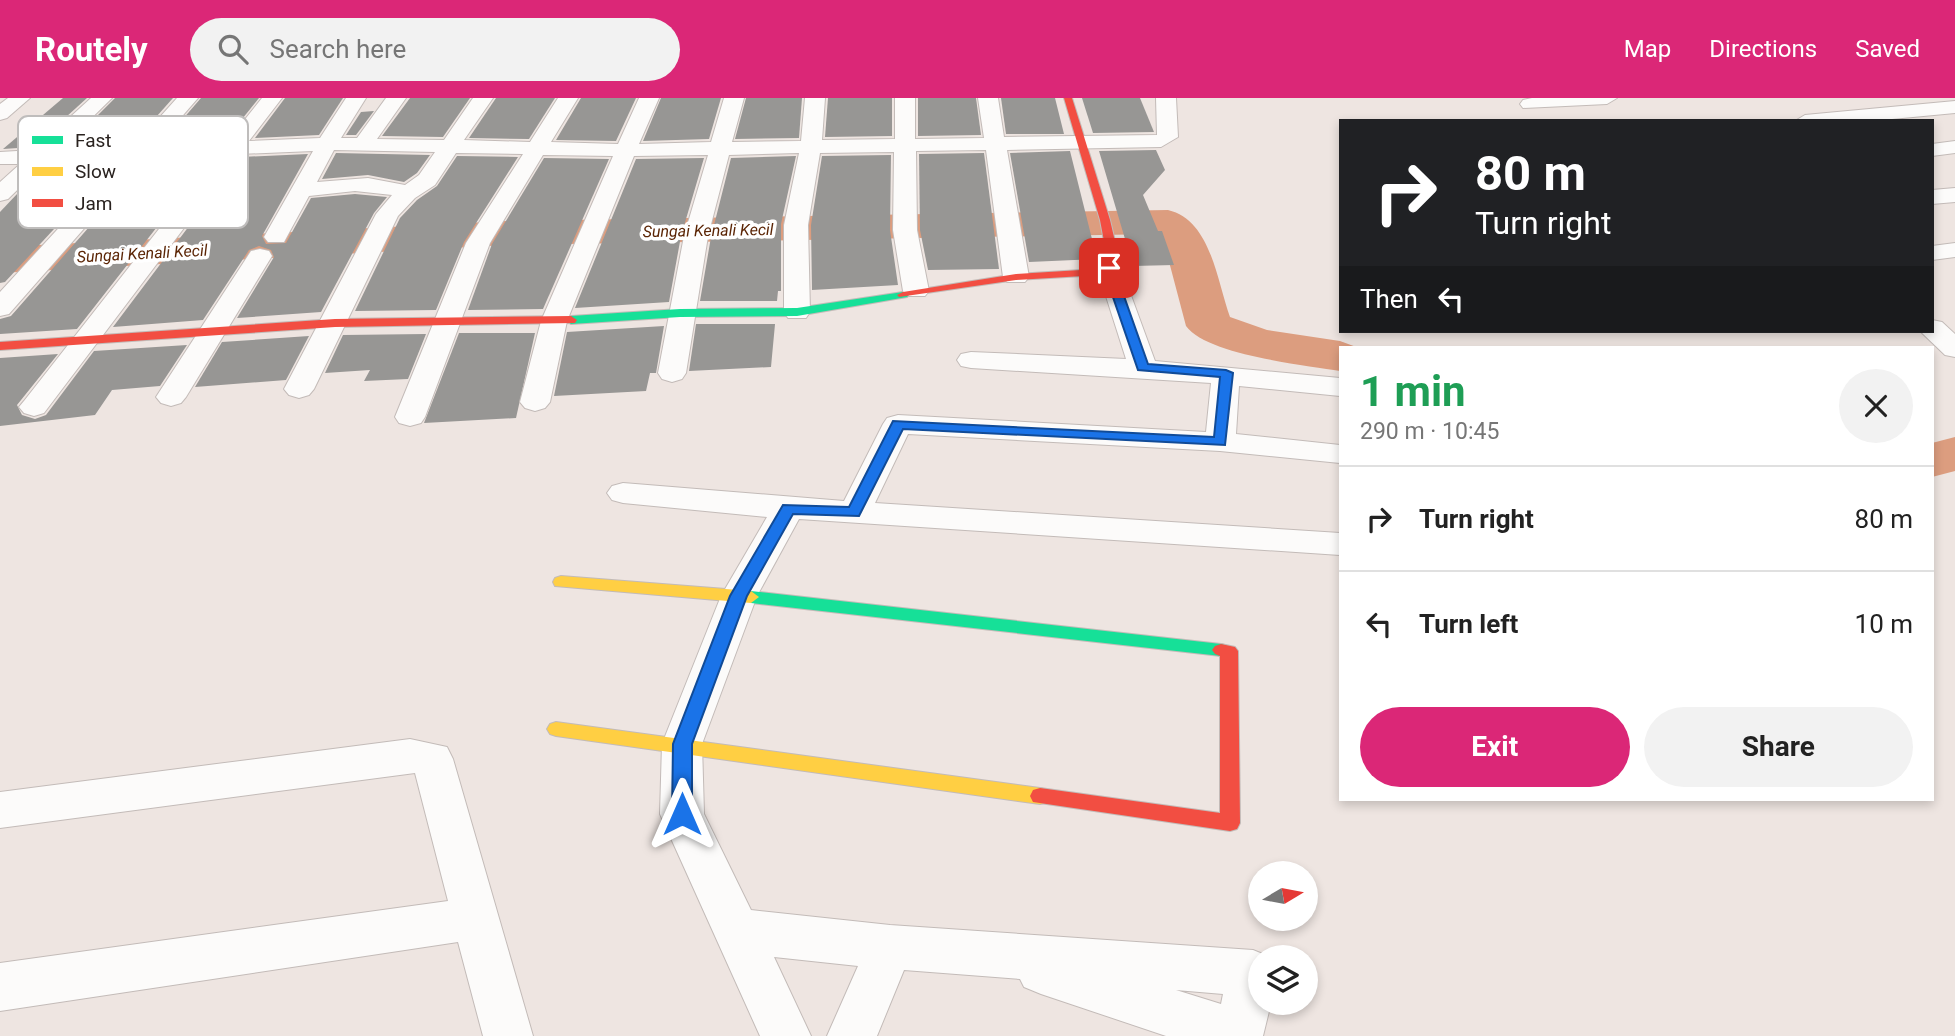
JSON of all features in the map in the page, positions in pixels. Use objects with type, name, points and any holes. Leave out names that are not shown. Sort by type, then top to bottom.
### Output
[{"type":"street","points":[[0,114],[20,98]]},
{"type":"street","points":[[83,116],[102,98]]},
{"type":"street","points":[[172,116],[188,98]]},
{"type":"street","points":[[248,131],[272,98]]},
{"type":"street","points":[[171,397],[268,247],[356,98]]},
{"type":"street","points":[[363,144],[396,98]]},
{"type":"street","points":[[299,389],[335,323],[388,214],[407,193],[427,180],[483,98]]},
{"type":"street","points":[[410,417],[481,237],[568,98]]},
{"type":"street","points":[[535,402],[555,321],[590,232],[649,98]]},
{"type":"street","points":[[672,373],[680,313],[697,231],[734,98]]},
{"type":"street","points":[[797,312],[796,228],[811,147],[815,98]]},
{"type":"street","points":[[905,98],[906,225],[916,291]]},
{"type":"street","points":[[988,98],[1016,277]]},
{"type":"street","points":[[0,346],[213,329],[335,323],[555,321],[680,313],[797,312],[916,291],[1109,268],[1114,263],[1105,222],[1068,98]]},
{"type":"street","points":[[248,147],[363,144],[627,150],[1161,141],[1168,137],[1166,98]]},
{"type":"street","points":[[1526,101],[1607,98]]},
{"type":"street","points":[[1526,101],[1548,119]]},
{"type":"street","points":[[1826,119],[1955,107]]},
{"type":"street","points":[[1934,150],[1955,147]]},
{"type":"street","points":[[0,158],[18,157]]},
{"type":"street","points":[[0,194],[18,177]]},
{"type":"street","points":[[302,191],[366,182],[388,185],[407,193]]},
{"type":"street","points":[[1934,197],[1955,195]]},
{"type":"street","points":[[0,308],[73,228]]},
{"type":"street","points":[[34,407],[172,228]]},
{"type":"street","points":[[1934,253],[1955,250]]},
{"type":"street","points":[[1109,268],[1143,368]]},
{"type":"street","points":[[1934,315],[1955,313]]},
{"type":"street","points":[[1934,330],[1955,349]]},
{"type":"street","points":[[971,360],[1226,373],[1339,387]]},
{"type":"street","points":[[1220,442],[1226,373]]},
{"type":"street","points":[[854,513],[898,424],[1220,442],[1339,454]]},
{"type":"street","points":[[623,493],[854,513],[1339,544]]},
{"type":"street","points":[[786,1036],[682,814],[682,744],[739,596],[789,508]]},
{"type":"street","points":[[556,729],[682,744],[1230,823],[1229,651],[739,596],[561,582]]},
{"type":"street","points":[[0,810],[410,756],[432,759],[478,918],[508,1036]]},
{"type":"street","points":[[0,986],[478,918]]},
{"type":"street","points":[[738,931],[890,947],[1253,974],[1238,1036],[989,955]]},
{"type":"street","points":[[852,1036],[890,947]]},
{"type":"building","points":[[63,98],[87,98],[67,116],[42,116]]},
{"type":"building","points":[[115,98],[173,98],[157,116],[97,116]]},
{"type":"building","points":[[201,98],[259,98],[245,116],[185,116]]},
{"type":"building","points":[[285,98],[343,98],[319,135],[255,138]]},
{"type":"building","points":[[410,98],[470,98],[443,137],[382,136]]},
{"type":"building","points":[[496,98],[555,98],[529,139],[469,138]]},
{"type":"building","points":[[581,98],[636,98],[616,141],[556,140]]},
{"type":"building","points":[[661,98],[721,98],[709,139],[643,141]]},
{"type":"building","points":[[746,98],[802,98],[799,138],[735,139]]},
{"type":"building","points":[[828,98],[892,98],[892,136],[825,137]]},
{"type":"building","points":[[918,98],[976,98],[981,135],[918,136]]},
{"type":"building","points":[[1001,98],[1055,98],[1064,134],[1006,134]]},
{"type":"building","points":[[1082,98],[1140,98],[1154,132],[1093,133]]},
{"type":"building","points":[[374,111],[356,135],[346,135],[361,112]]},
{"type":"building","points":[[18,136],[18,148],[3,149]]},
{"type":"building","points":[[1156,150],[1165,170],[1143,195],[1158,231],[1162,231],[1174,265],[1133,266],[1099,151]]},
{"type":"building","points":[[1070,151],[1097,259],[1029,262],[1010,153]]},
{"type":"building","points":[[336,153],[430,155],[417,173],[404,182],[368,175],[322,179]]},
{"type":"building","points":[[984,153],[999,269],[928,270],[920,230],[919,154]]},
{"type":"building","points":[[308,154],[262,236],[266,244],[286,243],[311,198],[355,194],[387,197],[374,213],[321,312],[237,318],[274,257],[271,250],[259,246],[249,250],[203,320],[113,327],[188,228],[248,228],[248,157]]},
{"type":"building","points":[[891,155],[890,230],[898,285],[812,290],[811,225],[822,156]]},
{"type":"building","points":[[457,156],[518,157],[464,242],[436,310],[355,311],[400,218],[417,200],[437,186]]},
{"type":"building","points":[[796,156],[781,224],[781,291],[778,291],[777,301],[700,301],[711,237],[731,158]]},
{"type":"building","points":[[544,158],[609,159],[543,309],[468,310],[492,244]]},
{"type":"building","points":[[704,158],[681,236],[669,302],[575,308],[636,159]]},
{"type":"building","points":[[17,194],[18,228],[55,228],[5,282],[0,283],[0,212]]},
{"type":"building","points":[[88,228],[156,228],[77,329],[0,334],[0,319],[11,316]]},
{"type":"building","points":[[696,324],[775,324],[771,367],[689,371]]},
{"type":"building","points":[[664,326],[656,373],[650,373],[646,391],[554,396],[567,332]]},
{"type":"building","points":[[459,333],[535,333],[516,418],[424,423]]},
{"type":"building","points":[[426,334],[408,379],[364,381],[370,370],[325,373],[343,335]]},
{"type":"building","points":[[309,336],[286,380],[195,387],[222,342]]},
{"type":"building","points":[[187,345],[160,386],[112,390],[95,415],[0,426],[0,358],[58,354],[17,405],[22,415],[35,419],[46,415],[94,351]]},
{"type":"waterway","name":"Sungai Kenali Kecil","points":[[0,260],[506,233],[1168,222],[1183,240],[1210,326],[1258,343],[1339,356]]},
{"type":"waterway","name":"Sungai Kenali Kecil","points":[[1934,459],[1955,454]]},
{"type":"traffic: fast","points":[[571,320],[680,313],[797,312],[903,295]]},
{"type":"traffic: fast","points":[[751,597],[1221,650]]},
{"type":"traffic: slow","points":[[561,582],[751,597]]},
{"type":"traffic: slow","points":[[556,729],[1040,796]]},
{"type":"traffic: jam","points":[[903,295],[1016,277],[1100,272],[1114,263],[1105,220],[1068,98]]},
{"type":"traffic: jam","points":[[0,346],[335,323],[571,320]]},
{"type":"traffic: jam","points":[[1040,796],[1230,823],[1229,651],[1221,650]]},
{"type":"route","points":[[682,814],[682,744],[739,596],[789,508],[854,513],[898,424],[1220,442],[1226,373],[1143,368],[1109,268]]}]
